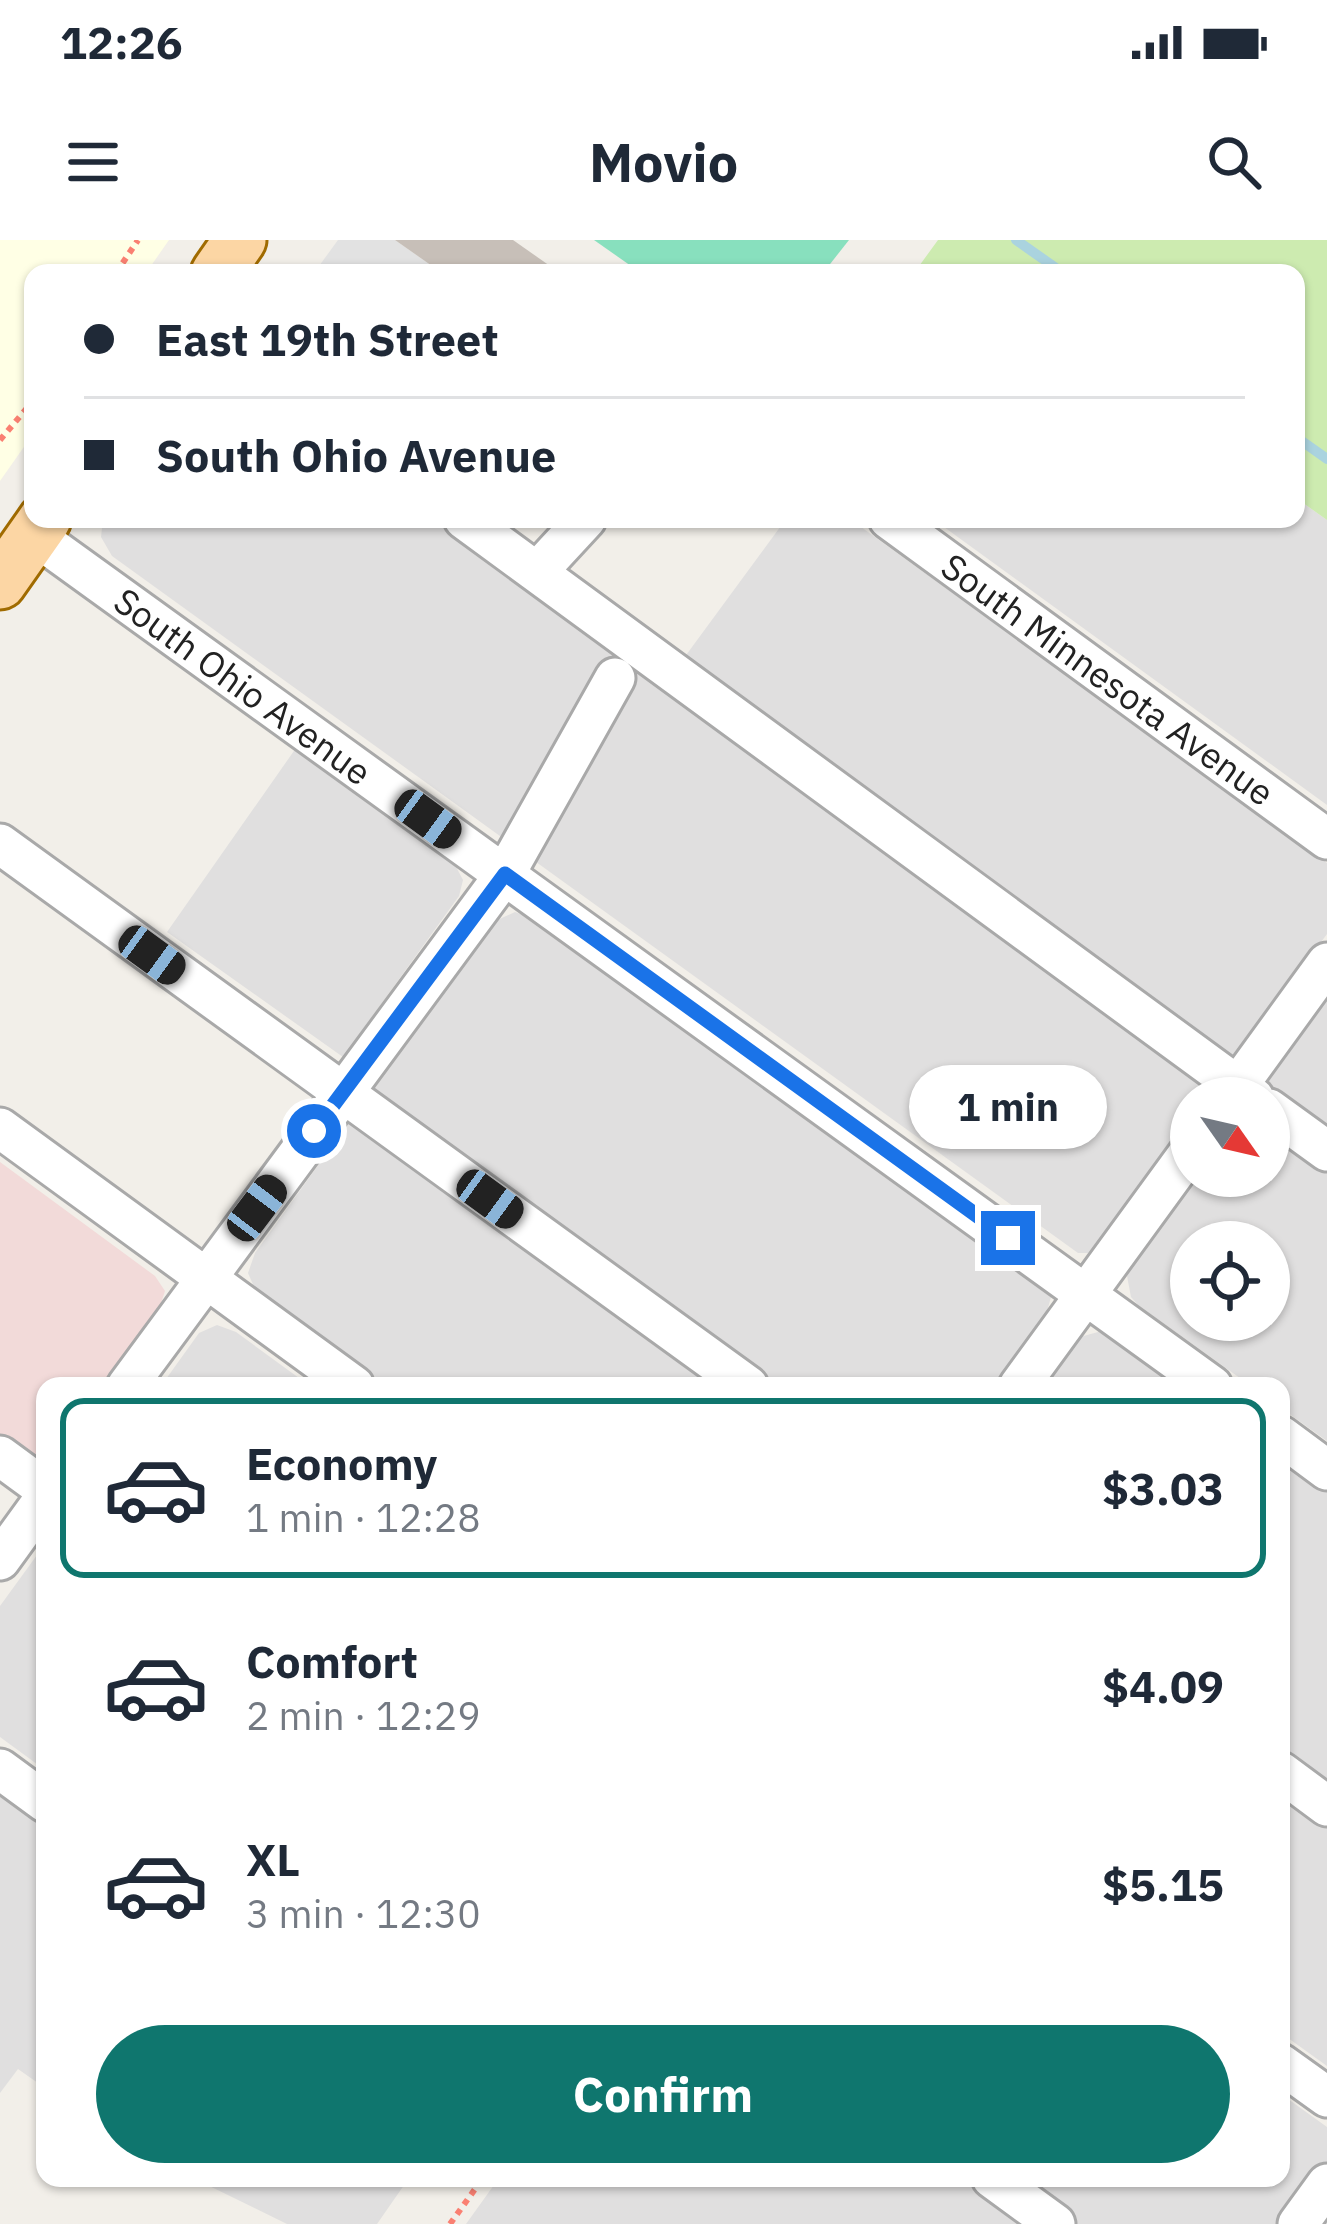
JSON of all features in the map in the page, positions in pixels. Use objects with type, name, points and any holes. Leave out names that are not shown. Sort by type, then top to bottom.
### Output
[{"type":"main road","points":[[0,583],[38,528]]},
{"type":"street","name":"South Ohio Avenue","points":[[40,528],[505,874],[1200,1377]]},
{"type":"street","points":[[476,528],[1219,1077]]},
{"type":"street","points":[[537,572],[578,528]]},
{"type":"street","name":"South Minnesota Avenue","points":[[901,528],[1327,838]]},
{"type":"street","points":[[134,1377],[505,874],[615,678]]},
{"type":"street","points":[[0,844],[736,1377]]},
{"type":"street","points":[[1259,1077],[1327,963]]},
{"type":"street","points":[[1290,1126],[1327,1151]]},
{"type":"street","points":[[0,1128],[342,1377]]},
{"type":"street","points":[[1026,1377],[1170,1179]]},
{"type":"street","points":[[1290,1443],[1327,1470]]},
{"type":"street","points":[[0,1456],[36,1482]]},
{"type":"street","points":[[0,1560],[36,1510]]},
{"type":"street","points":[[0,1769],[36,1795]]},
{"type":"street","points":[[1290,1779],[1327,1806]]},
{"type":"street","points":[[1290,2070],[1327,2097]]},
{"type":"street","points":[[1298,2224],[1327,2184]]},
{"type":"street","points":[[1004,2187],[1055,2224]]},
{"type":"path","points":[[0,440],[24,411]]},
{"type":"path","points":[[450,2224],[476,2187]]},
{"type":"shaded area","points":[[0,240],[169,240],[152,264],[24,264],[24,447],[0,481]]},
{"type":"shaded area","points":[[338,240],[395,240],[429,264],[321,264]]},
{"type":"shaded area","points":[[1305,504],[1327,520],[1327,805],[945,528],[1305,528]]},
{"type":"shaded area","points":[[102,528],[496,528],[681,662],[779,528],[862,528],[1327,863],[1327,934],[1221,1077],[1170,1077],[1170,1145],[1097,1244],[1088,1253],[1078,1253],[112,556],[101,537]]},
{"type":"shaded area","points":[[296,748],[453,861],[463,880],[459,896],[343,1057],[167,932]]},
{"type":"shaded area","points":[[515,912],[536,920],[1044,1287],[1051,1297],[1046,1315],[1001,1377],[376,1377],[255,1289],[248,1273],[255,1253],[493,922]]},
{"type":"shaded area","points":[[1327,997],[1327,1441],[1290,1414],[1290,1377],[1238,1377],[1188,1341],[1290,1341],[1290,1221],[1170,1221],[1170,1328],[1131,1297],[1127,1276],[1181,1197],[1290,1197],[1290,1077],[1268,1077]]},
{"type":"shaded area","points":[[0,1162],[155,1276],[165,1291],[159,1309],[110,1377],[36,1377],[36,1468],[0,1466]]},
{"type":"shaded area","points":[[217,1325],[236,1332],[298,1377],[167,1377],[199,1333]]},
{"type":"shaded area","points":[[1109,1334],[1170,1377],[1051,1377],[1080,1337]]},
{"type":"shaded area","points":[[1290,1463],[1327,1490],[1327,2066],[1290,2039]]},
{"type":"shaded area","points":[[36,1556],[36,1763],[0,1737],[0,1606]]},
{"type":"shaded area","points":[[0,1793],[36,1819],[36,2082],[18,2069],[0,2093]]},
{"type":"shaded area","points":[[1290,2100],[1327,2127],[1327,2224],[466,2224],[493,2187],[1290,2187]]},
{"type":"shaded area","points":[[211,2187],[403,2187],[377,2224],[287,2224]]},
{"type":"green space","points":[[594,240],[849,240],[830,264],[628,264]]},
{"type":"green space","points":[[938,240],[1327,240],[1327,520],[1305,504],[1305,264],[921,264]]},
{"type":"building","points":[[395,240],[513,240],[547,264],[429,264]]},
{"type":"waterway","points":[[1016,240],[1050,264]]},
{"type":"waterway","points":[[1305,443],[1327,459]]},
{"type":"route","points":[[314,1131],[505,874],[1008,1238]]}]
